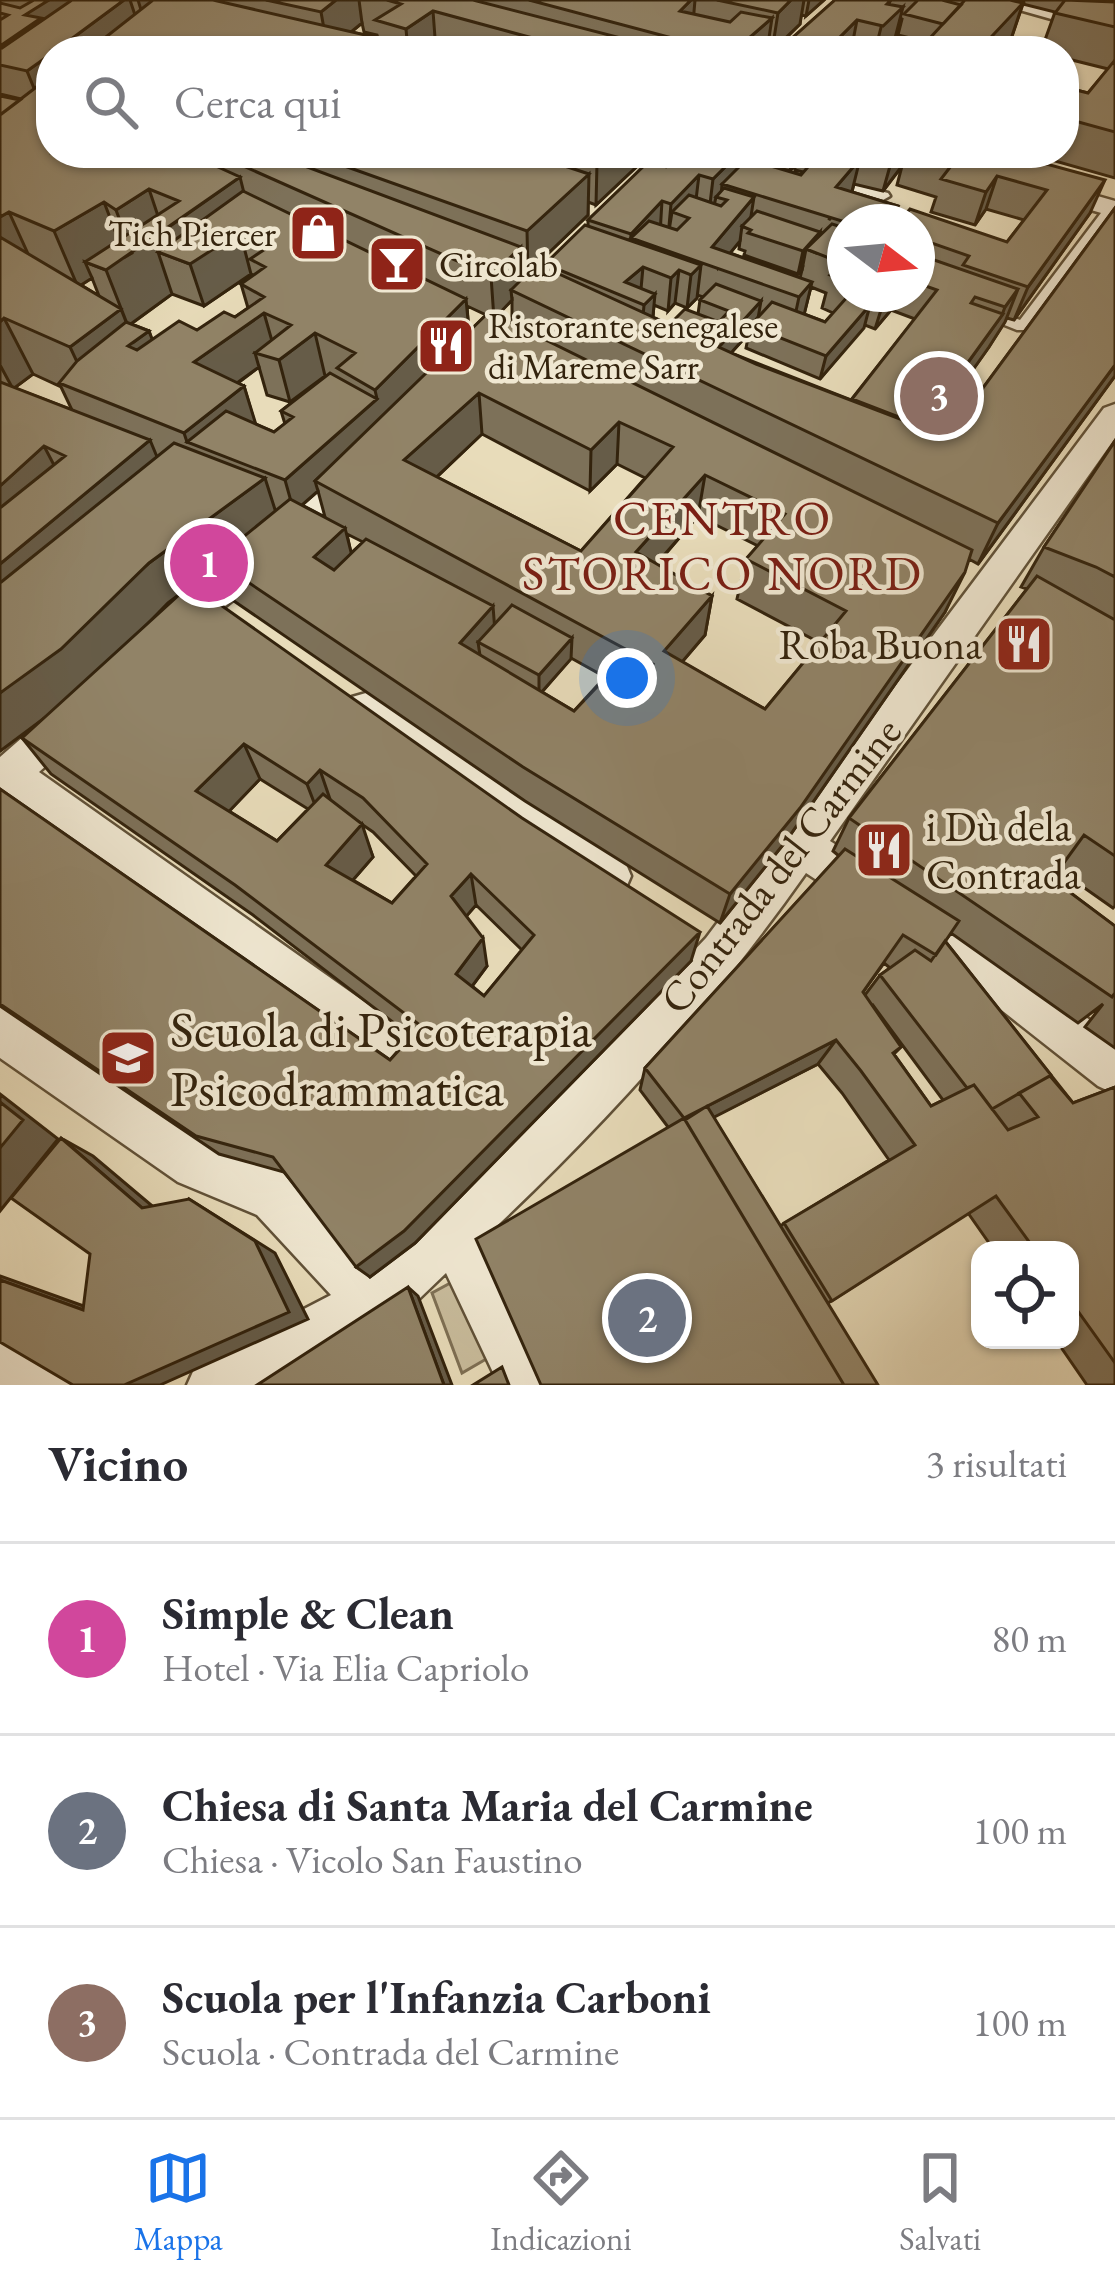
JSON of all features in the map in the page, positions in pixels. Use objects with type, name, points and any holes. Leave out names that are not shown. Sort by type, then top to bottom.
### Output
[{"type":"street","points":[[994,0],[1115,31]]},
{"type":"street","points":[[1027,184],[1113,209]]},
{"type":"street","name":"Contrada del Carmine","points":[[215,1385],[375,1302],[452,1228],[703,941],[804,848],[968,582],[1115,415]]},
{"type":"street","points":[[141,657],[207,599],[312,531],[380,448]]},
{"type":"street","points":[[263,509],[312,531]]},
{"type":"street","points":[[968,582],[1022,611]]},
{"type":"street","points":[[207,599],[245,625]]},
{"type":"street","points":[[340,691],[646,902]]},
{"type":"street","points":[[92,701],[4,778],[414,1066]]},
{"type":"street","points":[[804,848],[949,941],[1115,1069]]},
{"type":"street","points":[[0,1029],[196,1164],[275,1196],[375,1302]]},
{"type":"street","points":[[452,1228],[529,1385]]},
{"type":"street","points":[[0,1354],[56,1385]]},
{"type":"lane","points":[[814,179],[883,196]]},
{"type":"lane","points":[[959,303],[1023,327],[1113,209]]},
{"type":"shaded area","points":[[465,1275],[500,1351],[462,1373],[432,1293]]},
{"type":"building","points":[[34,0],[49,0],[25,15],[41,18],[0,46],[0,20],[8,15],[0,13],[0,3],[20,8]]},
{"type":"building","points":[[72,0],[124,0],[75,36],[36,36],[36,65],[27,71],[0,65],[2,48]]},
{"type":"building","points":[[153,0],[213,0],[370,36],[107,36]]},
{"type":"building","points":[[266,0],[336,0],[321,12]]},
{"type":"building","points":[[387,0],[473,0],[613,36],[525,36],[433,11],[406,29],[375,20],[401,4]]},
{"type":"building","points":[[529,0],[691,0],[680,11],[730,22],[741,12],[772,18],[751,36],[665,36]]},
{"type":"building","points":[[717,0],[791,0],[778,13]]},
{"type":"building","points":[[835,0],[889,0],[887,4],[903,7],[883,26],[857,20],[841,36],[794,36]]},
{"type":"building","points":[[918,0],[961,5],[943,24],[904,14]]},
{"type":"building","points":[[965,0],[1023,3],[992,36],[932,36]]},
{"type":"building","points":[[1065,0],[1115,2],[1115,27],[1055,13]]},
{"type":"building","points":[[1115,60],[1115,132],[1079,122],[1079,91],[1088,93]]},
{"type":"building","points":[[36,87],[36,168],[220,168],[240,177],[106,270],[85,262],[179,201],[149,189],[116,210],[104,202],[54,231],[9,212],[0,217],[0,115]]},
{"type":"building","points":[[0,96],[20,100],[0,115]]},
{"type":"building","points":[[248,168],[310,168],[521,247],[491,276]]},
{"type":"building","points":[[350,168],[571,168],[589,174],[527,231]]},
{"type":"building","points":[[642,168],[724,168],[713,179],[699,175],[671,204],[662,201],[631,234],[588,220]]},
{"type":"building","points":[[738,168],[777,168],[801,175],[807,168],[852,168],[836,187],[891,204],[827,204],[827,216],[722,184]]},
{"type":"building","points":[[949,168],[1061,168],[1105,180],[1028,287],[963,265],[969,256],[935,244],[935,218],[1007,242],[1047,190],[997,176],[986,192],[941,179]]},
{"type":"building","points":[[724,188],[754,197],[712,247],[812,282],[799,297],[631,238],[649,221],[677,230],[689,218],[672,212],[689,195],[721,206],[727,200],[716,197]]},
{"type":"building","points":[[243,191],[466,299],[375,390],[337,368],[355,353],[315,333],[279,360],[255,353],[291,325],[264,313],[194,362],[244,386],[184,433],[59,383],[77,361],[126,322],[149,331],[128,346],[137,350],[179,321],[197,330],[224,312],[235,317],[264,297],[241,284],[265,267],[250,259],[270,246],[240,232],[190,264],[158,252]]},
{"type":"building","points":[[1115,208],[1115,365],[998,523],[511,290],[537,264],[756,364],[947,437]]},
{"type":"building","points":[[757,211],[820,232],[803,251],[748,233],[751,230],[742,226]]},
{"type":"building","points":[[585,225],[701,265],[691,275],[679,270],[671,278],[643,267],[625,282],[655,294],[644,305],[545,264]]},
{"type":"building","points":[[827,229],[827,257],[806,249]]},
{"type":"building","points":[[0,237],[121,309],[70,347],[4,318],[0,322]]},
{"type":"building","points":[[935,260],[1018,289],[1005,307],[975,297],[971,303],[1003,314],[922,426],[852,399],[920,312],[935,312]]},
{"type":"building","points":[[716,284],[761,301],[719,347],[669,325],[685,309],[719,322],[729,311],[700,300]]},
{"type":"building","points":[[772,302],[825,322],[834,312],[864,312],[826,356],[750,326]]},
{"type":"building","points":[[489,312],[972,550],[965,572],[800,808],[730,894],[523,767],[215,560],[290,499],[345,528],[314,557],[334,570],[366,539],[493,606],[460,643],[574,711],[614,669],[640,683],[653,664],[315,481]],"holes":[[[479,393],[591,450],[619,422],[673,447],[581,551],[404,460]],[[705,475],[785,514],[746,559],[846,611],[765,709],[664,651],[712,596],[636,552]]]},
{"type":"building","points":[[330,373],[377,399],[285,480],[187,442],[226,411],[274,432],[293,417],[281,411]]},
{"type":"building","points":[[0,382],[150,440],[0,564],[0,508],[65,456],[44,446],[0,486]]},
{"type":"building","points":[[1115,441],[1115,577],[1044,547]]},
{"type":"building","points":[[174,443],[265,478],[149,563],[61,649],[0,693],[0,583]]},
{"type":"building","points":[[1037,576],[1115,620],[1115,856],[1084,835],[1052,879],[1115,926],[1112,997],[849,818]]},
{"type":"building","points":[[191,584],[522,818],[700,932],[404,1231],[356,1267],[273,1157],[196,1136],[0,1004],[0,789],[390,1060],[421,1026],[235,885],[22,738]],"holes":[[[244,744],[307,784],[320,770],[363,798],[427,864],[392,903],[326,865],[362,824],[323,794],[277,841],[196,791]],[[471,874],[534,935],[484,996],[456,974],[483,938],[451,896]]]},
{"type":"building","points":[[512,605],[572,638],[539,675],[478,642]]},
{"type":"building","points":[[845,849],[959,921],[936,955],[903,935],[863,992],[901,1047],[893,1053],[931,1106],[974,1085],[1008,1130],[1038,1117],[1019,1093],[1050,1076],[1073,1103],[1115,1087],[1115,1363],[1079,1313],[1079,1241],[1028,1241],[996,1196],[832,1301],[784,1223],[915,1145],[836,1040],[684,1118],[645,1068]]},
{"type":"building","points":[[945,941],[1051,1075],[992,1109],[974,1085],[967,1088],[880,975],[915,950],[931,961]]},
{"type":"building","points":[[0,1102],[23,1120],[0,1148]]},
{"type":"building","points":[[707,1106],[878,1385],[844,1385],[685,1120]]},
{"type":"building","points":[[684,1118],[844,1385],[541,1385],[476,1239]]},
{"type":"building","points":[[61,1138],[142,1208],[189,1199],[255,1241],[289,1312],[124,1385],[73,1385],[0,1342],[0,1280],[83,1310],[90,1254],[11,1198]]},
{"type":"building","points":[[408,1287],[444,1385],[257,1385]]},
{"type":"building","points":[[502,1367],[509,1385],[473,1385]]},
{"type":"place","name":"Tich Piercer","points":[[318,233]]},
{"type":"place","name":"Circolab","points":[[397,264]]},
{"type":"place","name":"Ristorante senegalese di Mareme Sarr","points":[[446,346]]},
{"type":"place","name":"Scuola per l'Infanzia Carboni","points":[[939,396]]},
{"type":"place","name":"Simple & Clean","points":[[209,563]]},
{"type":"place","name":"Roba Buona","points":[[1024,644]]},
{"type":"place","name":"i Dù dela Contrada","points":[[884,850]]},
{"type":"place","name":"Scuola di Psicoterapia Psicodrammatica","points":[[128,1058]]},
{"type":"place","name":"Chiesa di Santa Maria del Carmine","points":[[647,1318]]},
{"type":"district","name":"CENTRO STORICO NORD","points":[[723,546]]}]
